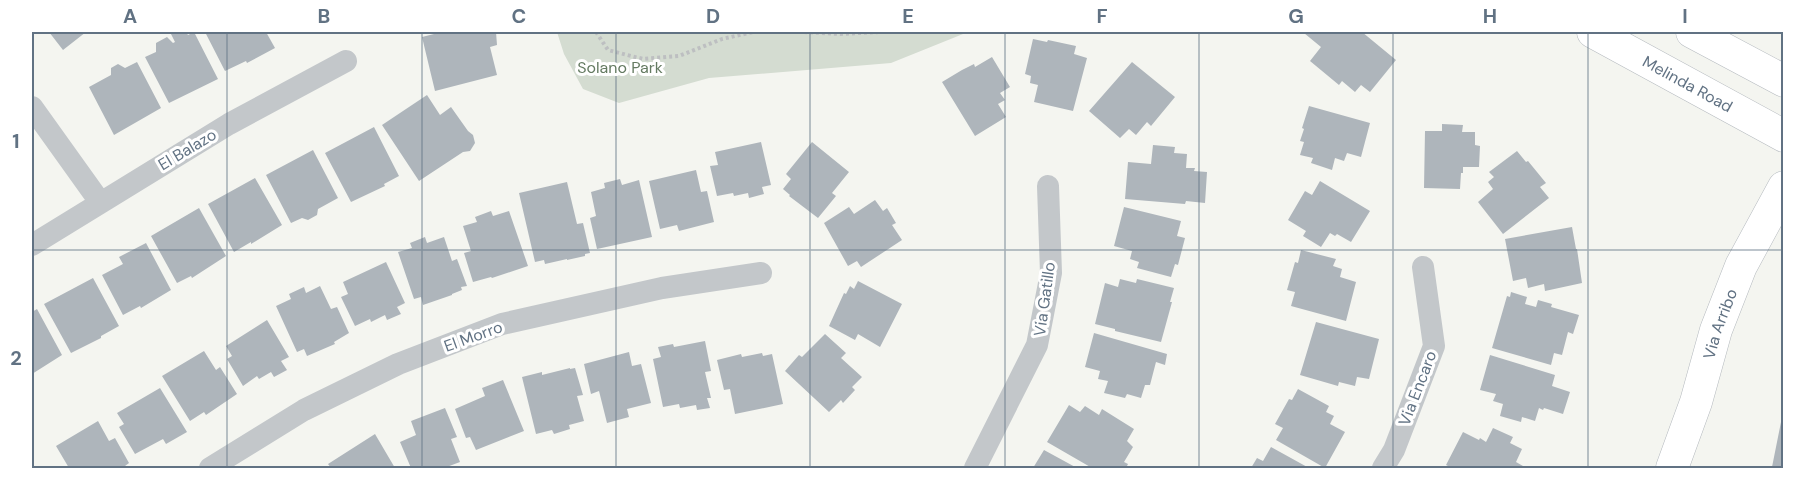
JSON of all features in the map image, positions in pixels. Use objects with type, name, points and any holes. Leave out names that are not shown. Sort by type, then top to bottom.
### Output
[{"type":"main road","name":"Melinda Road","points":[[1593,32],[1784,136]]},
{"type":"main road","points":[[1692,32],[1784,81]]},
{"type":"main road","name":"Via Arribo","points":[[1672,468],[1696,402],[1716,330],[1741,266],[1784,187]]},
{"type":"street","name":"El Balazo","points":[[32,244],[229,124],[346,61]]},
{"type":"street","points":[[32,107],[100,202]]},
{"type":"street","name":"Via Gatillo","points":[[975,468],[1037,345],[1051,273],[1048,186]]},
{"type":"street","name":"Via Encaro","points":[[1383,468],[1394,450],[1434,346],[1423,267]]},
{"type":"street","name":"El Morro","points":[[210,468],[304,410],[398,364],[502,324],[662,288],[761,273]]},
{"type":"path","points":[[596,32],[608,50],[643,60],[679,56],[722,39],[753,32]]},
{"type":"path","points":[[804,32],[840,34],[879,32]]},
{"type":"green space","name":"Solano Park","points":[[557,32],[968,32],[891,63],[709,78],[619,103],[583,89],[564,54]]},
{"type":"building","points":[[49,32],[86,32],[63,50]]},
{"type":"building","points":[[170,32],[186,32],[188,35],[194,32],[218,79],[169,103],[145,57],[156,52],[156,43],[167,37],[173,43],[175,42]]},
{"type":"building","points":[[205,32],[266,32],[275,48],[247,63],[246,61],[225,71]]},
{"type":"building","points":[[442,32],[496,32],[497,45],[490,47],[497,75],[435,91],[422,37]]},
{"type":"building","points":[[1305,32],[1362,32],[1396,60],[1370,92],[1361,85],[1355,92],[1342,81],[1339,85],[1310,61],[1321,47]]},
{"type":"building","points":[[1033,39],[1076,46],[1074,54],[1087,58],[1073,111],[1034,102],[1038,85],[1030,83],[1031,76],[1025,74]]},
{"type":"building","points":[[992,57],[1010,87],[1000,93],[1005,100],[998,104],[1006,117],[975,136],[942,82]]},
{"type":"building","points":[[137,62],[161,108],[114,135],[89,87],[111,75],[111,68],[118,64],[125,68]]},
{"type":"building","points":[[1132,62],[1175,97],[1151,126],[1147,122],[1136,135],[1129,129],[1120,138],[1089,111]]},
{"type":"building","points":[[427,95],[440,115],[451,107],[473,135],[475,143],[470,151],[463,152],[419,181],[382,125]]},
{"type":"building","points":[[1309,106],[1370,123],[1361,157],[1347,153],[1344,161],[1335,158],[1332,170],[1311,163],[1313,158],[1300,155],[1304,142],[1300,141],[1304,129],[1302,128]]},
{"type":"building","points":[[1442,124],[1463,125],[1462,132],[1475,132],[1475,145],[1480,146],[1479,167],[1463,167],[1460,189],[1424,188],[1425,131],[1442,131]]},
{"type":"building","points":[[374,127],[399,176],[384,184],[385,186],[351,202],[325,153]]},
{"type":"building","points":[[761,142],[771,185],[762,187],[764,194],[749,198],[748,193],[717,196],[710,166],[718,165],[715,152]]},
{"type":"building","points":[[812,142],[849,172],[832,193],[836,196],[818,218],[783,189],[791,179],[786,174]]},
{"type":"building","points":[[1153,145],[1175,147],[1174,153],[1187,154],[1186,168],[1207,172],[1205,203],[1186,201],[1185,204],[1125,199],[1128,162],[1151,164]]},
{"type":"building","points":[[313,150],[338,198],[318,209],[317,215],[308,220],[302,218],[291,223],[266,175]]},
{"type":"building","points":[[1517,151],[1546,183],[1540,187],[1549,198],[1503,234],[1478,202],[1493,189],[1488,182],[1494,177],[1489,172]]},
{"type":"building","points":[[696,170],[701,192],[707,191],[714,222],[679,231],[677,225],[660,229],[649,181]]},
{"type":"building","points":[[255,178],[282,225],[234,252],[208,204]]},
{"type":"building","points":[[620,179],[622,185],[639,180],[652,237],[597,249],[590,218],[596,216],[591,192],[605,188],[604,183]]},
{"type":"building","points":[[1320,181],[1370,211],[1351,242],[1337,234],[1335,236],[1330,233],[1321,247],[1303,236],[1306,231],[1288,220],[1305,191],[1312,195]]},
{"type":"building","points":[[567,182],[577,224],[583,223],[590,253],[545,264],[544,260],[535,262],[519,193]]},
{"type":"building","points":[[875,200],[883,211],[887,208],[896,223],[892,225],[902,240],[861,267],[857,261],[848,266],[824,223],[849,207],[854,214]]},
{"type":"building","points":[[1124,207],[1181,221],[1177,236],[1185,238],[1178,265],[1175,264],[1171,277],[1137,268],[1139,262],[1130,259],[1132,251],[1114,246]]},
{"type":"building","points":[[199,208],[226,256],[192,278],[191,276],[177,283],[151,236]]},
{"type":"building","points":[[491,211],[493,216],[509,211],[528,266],[473,282],[464,253],[471,251],[463,226],[477,222],[475,217]]},
{"type":"building","points":[[1572,227],[1582,283],[1545,291],[1544,284],[1528,288],[1526,278],[1513,281],[1505,239]]},
{"type":"building","points":[[425,237],[427,243],[444,237],[452,261],[457,259],[467,286],[461,287],[462,290],[452,295],[423,305],[421,297],[414,299],[398,252],[412,248],[410,243]]},
{"type":"building","points":[[146,243],[171,290],[141,308],[140,306],[123,315],[102,275],[123,264],[119,257]]},
{"type":"building","points":[[1301,250],[1336,259],[1333,266],[1342,269],[1340,277],[1356,282],[1346,321],[1291,306],[1295,292],[1287,290]]},
{"type":"building","points":[[386,262],[405,303],[397,307],[401,314],[387,320],[385,315],[355,326],[341,297],[348,294],[343,282]]},
{"type":"building","points":[[93,278],[119,326],[71,353],[44,304]]},
{"type":"building","points":[[1120,279],[1136,283],[1137,279],[1174,288],[1161,342],[1095,324],[1105,283],[1118,287]]},
{"type":"building","points":[[858,281],[902,304],[880,347],[858,334],[855,340],[829,326],[844,293],[846,294],[850,286],[854,289]]},
{"type":"building","points":[[320,286],[331,309],[337,307],[349,333],[334,342],[335,344],[307,356],[304,349],[297,352],[276,306],[291,299],[289,294],[304,287],[306,293]]},
{"type":"building","points":[[1511,292],[1527,297],[1525,304],[1536,307],[1538,300],[1552,304],[1551,307],[1579,315],[1573,334],[1568,332],[1562,355],[1554,353],[1551,365],[1492,348],[1507,296],[1510,297]]},
{"type":"building","points":[[37,309],[62,355],[32,374],[32,312]]},
{"type":"building","points":[[267,320],[289,357],[281,361],[287,370],[274,377],[271,372],[259,379],[257,376],[243,386],[227,359],[232,356],[226,346]]},
{"type":"building","points":[[1316,322],[1379,339],[1369,379],[1357,377],[1355,386],[1339,382],[1338,386],[1300,375]]},
{"type":"building","points":[[1094,333],[1167,354],[1165,365],[1156,362],[1150,385],[1145,385],[1141,398],[1127,394],[1125,398],[1104,393],[1108,381],[1098,379],[1100,371],[1085,367]]},
{"type":"building","points":[[825,334],[846,353],[841,358],[862,377],[852,387],[855,390],[843,403],[841,400],[829,412],[785,371],[799,355],[802,357]]},
{"type":"building","points":[[705,341],[711,371],[705,372],[711,398],[707,398],[710,408],[697,410],[696,405],[680,408],[679,404],[663,407],[653,359],[661,357],[658,347],[673,344],[674,347]]},
{"type":"building","points":[[204,351],[216,370],[220,367],[237,394],[206,415],[204,412],[190,421],[162,376]]},
{"type":"building","points":[[629,352],[632,366],[641,364],[651,403],[627,409],[629,417],[607,423],[599,391],[591,394],[584,364]]},
{"type":"building","points":[[762,353],[763,356],[772,354],[783,404],[735,414],[730,389],[724,390],[717,360],[741,354],[742,357]]},
{"type":"building","points":[[1490,355],[1555,375],[1552,386],[1570,392],[1563,414],[1539,408],[1535,421],[1522,417],[1521,422],[1500,416],[1503,404],[1493,401],[1496,394],[1480,390]]},
{"type":"building","points":[[575,368],[583,395],[577,396],[584,421],[569,425],[570,429],[554,434],[552,430],[536,434],[522,377]]},
{"type":"building","points":[[503,380],[524,431],[476,450],[470,437],[466,438],[455,409],[485,396],[482,388]]},
{"type":"building","points":[[160,388],[187,432],[166,444],[163,439],[135,454],[119,427],[124,424],[117,413]]},
{"type":"building","points":[[1298,389],[1329,406],[1326,412],[1334,416],[1330,424],[1345,432],[1325,468],[1276,440],[1283,428],[1275,424],[1289,399],[1292,400]]},
{"type":"building","points":[[1069,405],[1080,412],[1085,406],[1099,415],[1102,409],[1134,429],[1127,441],[1133,447],[1124,462],[1128,464],[1126,468],[1092,468],[1047,442]]},
{"type":"building","points":[[445,408],[457,437],[451,439],[460,462],[444,468],[411,468],[400,442],[416,435],[411,421]]},
{"type":"building","points":[[98,421],[109,441],[115,438],[129,463],[125,466],[126,468],[69,468],[56,446]]},
{"type":"building","points":[[1781,422],[1784,422],[1784,468],[1767,468],[1772,467]]},
{"type":"building","points":[[1493,428],[1513,437],[1510,443],[1522,449],[1516,462],[1523,466],[1522,468],[1452,468],[1446,465],[1463,432],[1486,442]]},
{"type":"building","points":[[375,434],[395,468],[331,468],[328,464]]},
{"type":"building","points":[[1271,447],[1309,468],[1251,468],[1257,458],[1263,461]]},
{"type":"building","points":[[1044,450],[1077,468],[1033,468]]}]
